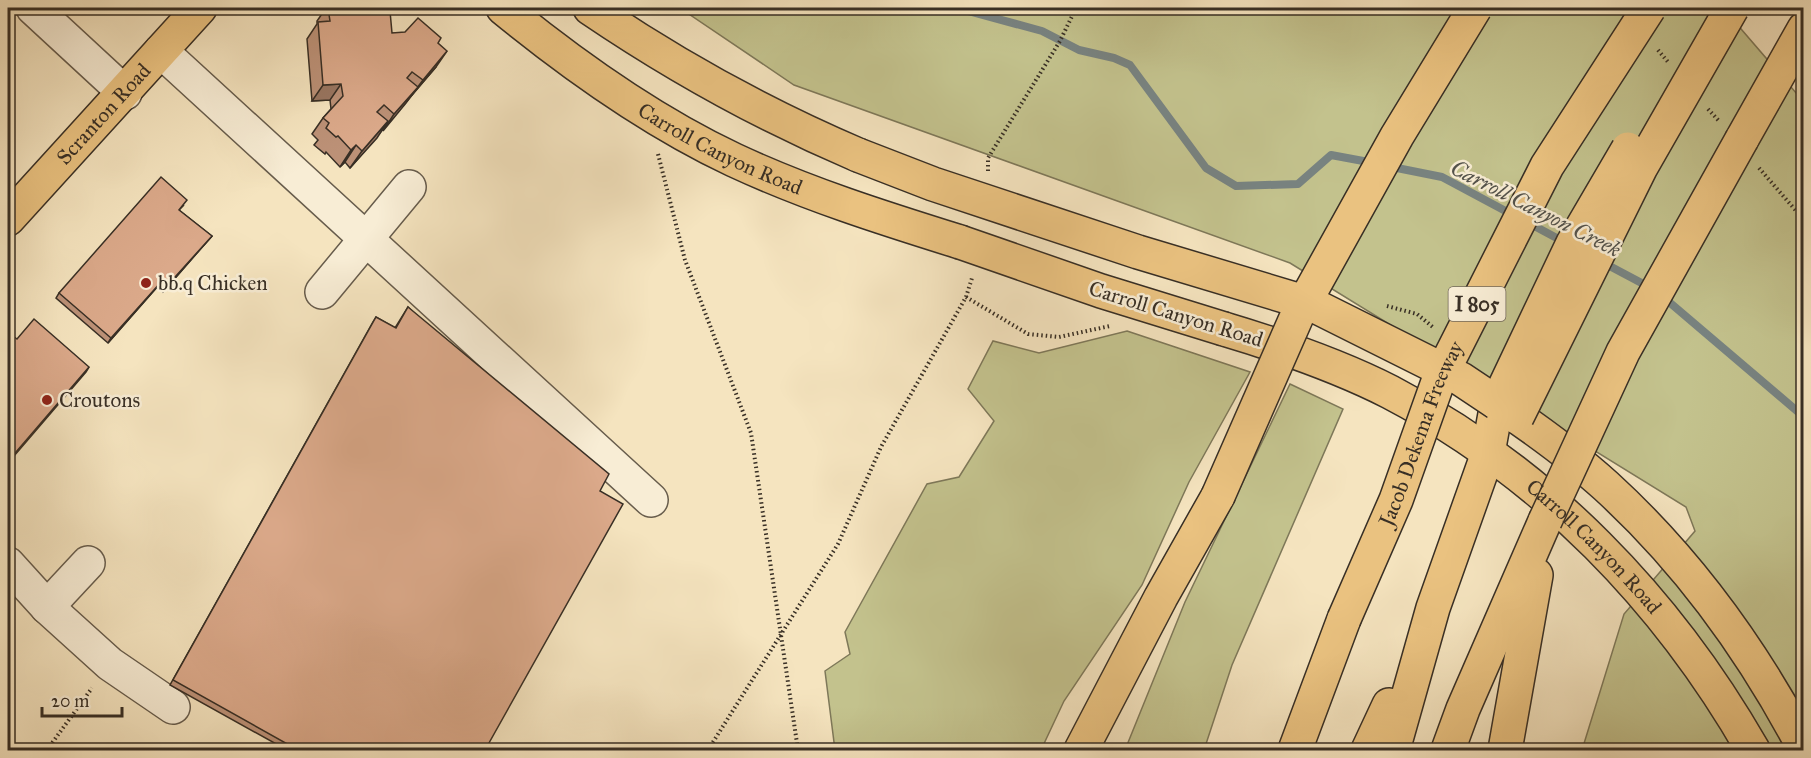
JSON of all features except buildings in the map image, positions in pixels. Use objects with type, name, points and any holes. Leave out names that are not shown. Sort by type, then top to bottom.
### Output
[{"type":"main road","name":"Scranton Road","points":[[8,219],[200,8]]},
{"type":"main road","name":"Carroll Canyon Road","points":[[503,8],[588,72],[646,110],[732,159],[832,200],[972,245],[1101,291],[1268,342],[1341,370],[1390,393],[1488,453],[1567,513],[1659,610],[1726,703],[1753,750]]},
{"type":"main road","points":[[590,8],[692,72],[820,139],[933,184],[1138,252],[1311,304],[1461,379],[1507,410],[1606,485],[1679,561],[1758,669],[1777,698],[1803,748]]},
{"type":"main road","points":[[1082,750],[1161,597],[1218,496],[1297,316],[1397,136],[1475,8]]},
{"type":"main road","name":"Jacob Dekema Freeway","points":[[1295,750],[1344,619],[1396,500],[1439,379],[1547,166],[1649,8]]},
{"type":"main road","points":[[1393,750],[1433,608],[1488,453],[1573,243],[1710,8]]},
{"type":"main road","points":[[1507,410],[1732,8]]},
{"type":"main road","points":[[1448,750],[1463,709],[1545,520],[1623,352],[1803,29]]},
{"type":"main road","points":[[1505,750],[1545,520]]},
{"type":"main road","points":[[1368,750],[1433,608]]},
{"type":"main road","points":[[1457,750],[1463,709]]},
{"type":"lane","points":[[33,8],[125,93]]},
{"type":"lane","points":[[161,51],[651,500]]},
{"type":"lane","points":[[322,292],[409,187]]},
{"type":"lane","points":[[47,607],[88,563]]},
{"type":"lane","points":[[8,564],[47,607],[110,664],[173,706]]},
{"type":"path","points":[[988,182],[988,158],[1060,40],[1076,8]]},
{"type":"path","points":[[1652,43],[1674,69]]},
{"type":"path","points":[[1704,104],[1727,130]]},
{"type":"path","points":[[646,110],[685,260],[751,433],[798,750]]},
{"type":"path","points":[[1757,166],[1803,220]]},
{"type":"path","points":[[708,750],[838,544],[881,447],[966,297],[975,267]]},
{"type":"path","points":[[47,750],[97,680]]},
{"type":"shaded area","points":[[680,8],[1723,8],[1803,101],[1803,750],[1582,750],[1624,614],[1695,531],[1686,507],[1290,263],[794,85]]},
{"type":"shaded area","points":[[1127,331],[1250,372],[1189,482],[1142,585],[1064,701],[1041,750],[835,750],[825,671],[850,654],[845,632],[927,484],[959,477],[994,421],[968,389],[993,341],[1039,353]]},
{"type":"shaded area","points":[[1290,384],[1343,409],[1232,665],[1204,750],[1125,750],[1185,602]]},
{"type":"waterway","name":"Carroll Canyon Creek","points":[[957,8],[1042,31],[1079,50],[1114,58],[1130,65],[1206,168],[1236,186],[1298,184],[1331,155],[1374,163]]},
{"type":"waterway","name":"Carroll Canyon Creek","points":[[1387,166],[1442,177],[1513,215]]},
{"type":"waterway","name":"Carroll Canyon Creek","points":[[1525,221],[1566,243]]},
{"type":"waterway","name":"Carroll Canyon Creek","points":[[1602,262],[1651,288]]},
{"type":"waterway","name":"Carroll Canyon Creek","points":[[1662,296],[1804,417]]},
{"type":"place","name":"bb.q Chicken","points":[[146,283]]},
{"type":"place","name":"Croutons","points":[[47,400]]}]
